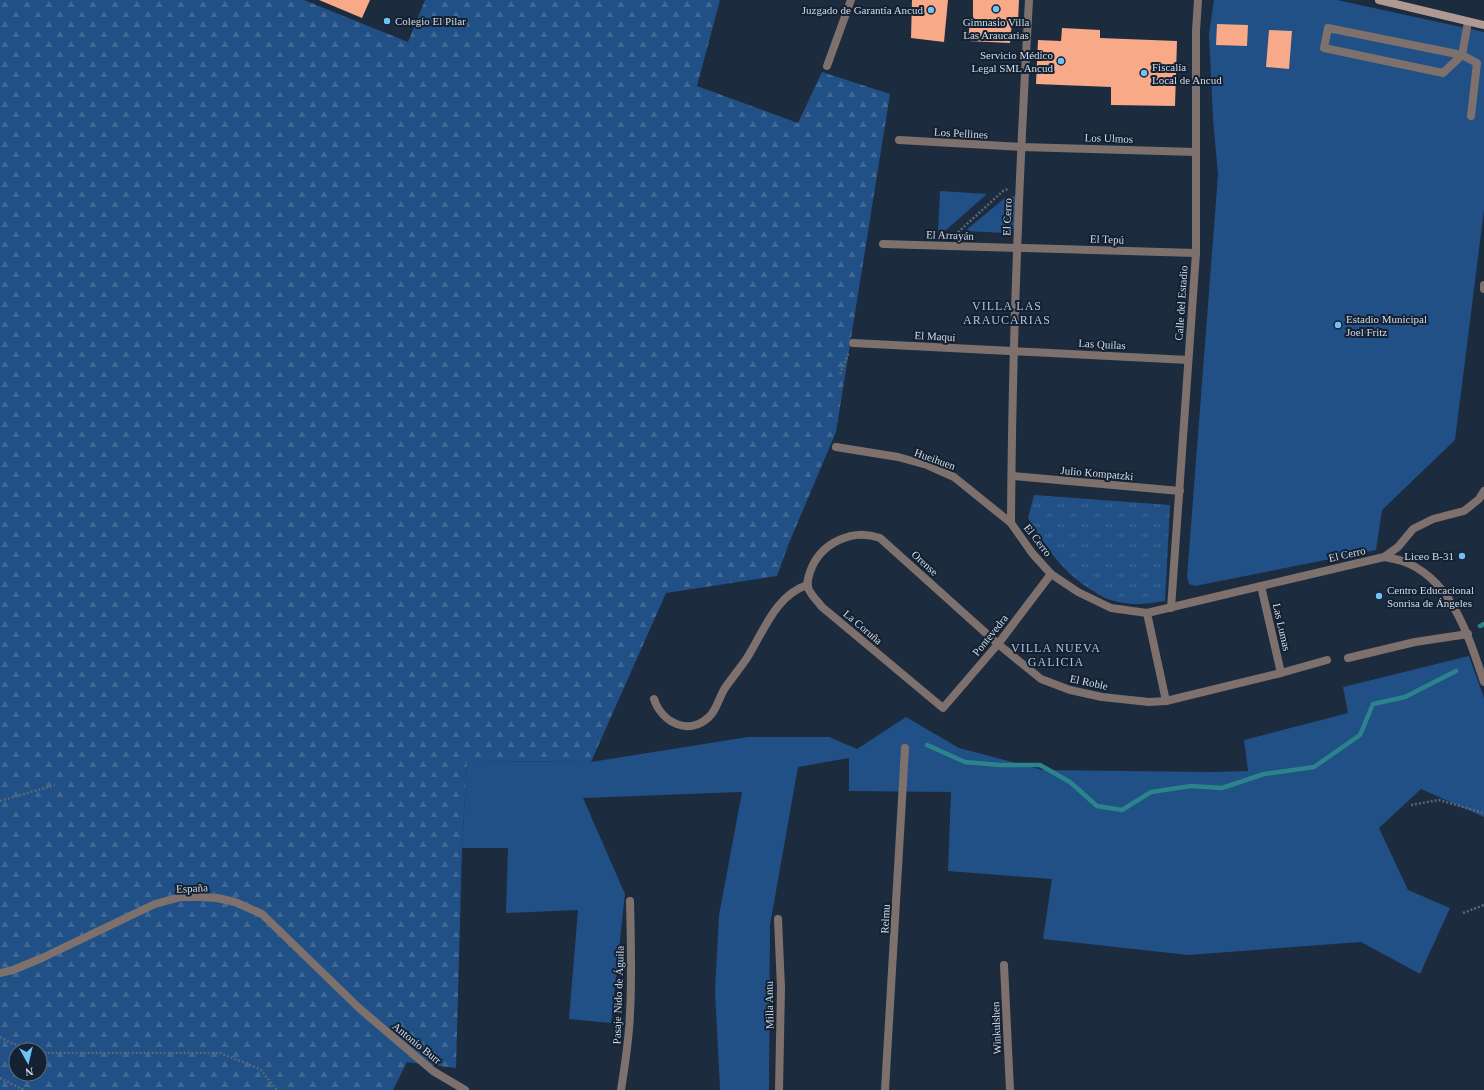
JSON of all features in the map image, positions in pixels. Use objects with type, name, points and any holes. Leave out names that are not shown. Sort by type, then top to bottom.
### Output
[{"type":"main road","points":[[1379,0],[1484,25]]},
{"type":"street","points":[[827,66],[851,0]]},
{"type":"street","name":"El Cerro","points":[[1029,0],[1017,248],[1011,524],[1032,553],[1052,574],[1078,592],[1111,608],[1147,613],[1384,557],[1403,562],[1431,579],[1442,590],[1456,611],[1468,634],[1484,682]]},
{"type":"street","name":"Calle del Estadio","points":[[1171,608],[1196,253],[1196,31],[1198,0]]},
{"type":"street","points":[[1468,22],[1462,55],[1443,73],[1324,48],[1328,28],[1462,55],[1477,63],[1471,116]]},
{"type":"street","name":"Los Pellines","points":[[899,140],[1021,147]]},
{"type":"street","name":"Los Ulmos","points":[[1021,147],[1196,152]]},
{"type":"street","name":"El Arrayán","points":[[883,244],[1017,248]]},
{"type":"street","name":"El Tepú","points":[[1017,248],[1196,253]]},
{"type":"street","name":"El Maqui","points":[[853,343],[1015,351]]},
{"type":"street","name":"Las Quilas","points":[[1015,351],[1188,360]]},
{"type":"street","name":"Hueihuen","points":[[836,447],[898,458],[927,465],[954,477],[1011,524]]},
{"type":"street","name":"Julio Kompatzki","points":[[1012,476],[1180,492]]},
{"type":"street","points":[[1384,557],[1398,547],[1413,529],[1433,519],[1464,511],[1479,499],[1484,491]]},
{"type":"street","name":"Orense","points":[[807,585],[811,569],[825,548],[835,541],[866,535],[880,538],[998,644]]},
{"type":"street","name":"Pontevedra","points":[[943,708],[998,644],[1052,574]]},
{"type":"street","points":[[654,699],[661,713],[666,719],[673,723],[688,726],[695,725],[708,718],[725,688],[756,643],[776,608],[793,591],[807,585]]},
{"type":"street","name":"La Coruña","points":[[807,585],[822,607],[943,708]]},
{"type":"street","name":"Las Lumas","points":[[1261,586],[1281,674]]},
{"type":"street","points":[[1147,613],[1166,701]]},
{"type":"street","points":[[1348,658],[1415,642],[1468,634]]},
{"type":"street","name":"El Roble","points":[[998,644],[1041,679],[1055,685],[1102,697],[1149,702],[1166,701],[1281,674],[1327,660]]},
{"type":"street","name":"Relmu","points":[[885,1090],[905,748]]},
{"type":"street","name":"España","points":[[0,972],[13,970],[42,958],[155,904],[181,897],[217,898],[235,902],[262,914],[359,1008]]},
{"type":"street","name":"Pasaje Nido de Águila","points":[[621,1090],[627,1053],[630,1014],[632,969],[630,901]]},
{"type":"street","name":"Milla Antu","points":[[778,919],[781,996],[779,1090]]},
{"type":"street","name":"Winkulshen","points":[[1004,965],[1010,1090]]},
{"type":"street","name":"Antonio Burr","points":[[359,1008],[433,1071],[465,1090]]},
{"type":"path","points":[[942,246],[1003,191],[1020,186]]},
{"type":"path","points":[[840,374],[853,343]]},
{"type":"path","points":[[0,801],[55,785]]},
{"type":"path","points":[[1411,805],[1439,800],[1484,813]]},
{"type":"path","points":[[1464,912],[1484,905]]},
{"type":"path","points":[[0,1037],[9,1042]]},
{"type":"path","points":[[48,1053],[220,1053],[260,1069],[277,1090]]},
{"type":"path","points":[[0,1078],[24,1090]]},
{"type":"green space","points":[[0,0],[304,0],[408,42],[425,0],[720,0],[697,86],[798,123],[822,72],[890,94],[836,432],[789,543],[777,576],[666,593],[591,762],[467,761],[462,848],[456,1068],[407,1062],[393,1090],[0,1090]]},
{"type":"green space","name":"Estadio Municipal Joel Fritz","points":[[1214,0],[1337,0],[1484,32],[1484,210],[1455,440],[1382,510],[1376,550],[1195,586],[1189,584],[1187,577],[1218,175],[1213,119],[1209,34]]},
{"type":"green space","points":[[940,191],[987,194],[946,230],[938,230]]},
{"type":"green space","points":[[1016,196],[1016,225],[1012,231],[1006,233],[965,231],[1006,197]]},
{"type":"green space","points":[[1034,495],[1170,505],[1165,601],[1138,604],[1118,602],[1103,597],[1074,577],[1049,550],[1028,518]]},
{"type":"green space","points":[[1469,656],[1484,698],[1484,817],[1421,789],[1379,828],[1408,890],[1450,908],[1420,974],[1361,942],[1188,955],[1043,939],[1052,879],[948,871],[951,792],[849,791],[849,758],[798,767],[770,925],[769,1090],[720,1090],[715,991],[719,915],[742,792],[583,798],[625,894],[611,1023],[569,1019],[578,910],[506,913],[508,848],[462,848],[467,761],[591,762],[748,737],[829,737],[857,749],[906,717],[959,748],[1043,770],[1248,771],[1244,740],[1348,713],[1343,687]]},
{"type":"building","points":[[319,0],[370,0],[362,18]]},
{"type":"building","points":[[912,0],[948,0],[944,42],[911,38]]},
{"type":"building","points":[[973,0],[1019,0],[1018,22],[1012,22],[1010,43],[968,41],[970,20],[973,21]]},
{"type":"building","points":[[1217,24],[1248,25],[1247,46],[1216,45]]},
{"type":"building","points":[[1062,28],[1100,30],[1100,38],[1177,41],[1175,106],[1111,105],[1111,87],[1036,84],[1038,40],[1061,41]]},
{"type":"building","points":[[1269,30],[1292,31],[1289,69],[1266,67]]},
{"type":"waterway","points":[[1480,626],[1484,624]]},
{"type":"waterway","points":[[927,745],[965,762],[1000,765],[1040,765],[1070,782],[1097,806],[1122,810],[1151,792],[1191,786],[1222,788],[1264,774],[1314,767],[1360,735],[1373,704],[1405,697],[1456,671]]},
{"type":"place","name":"Gimnasio Villa Las Araucarias","points":[[996,9]]},
{"type":"place","name":"Juzgado de Garantía Ancud","points":[[931,10]]},
{"type":"place","name":"Colegio El Pilar","points":[[387,21]]},
{"type":"place","name":"Servicio Médico Legal SML Ancud","points":[[1061,61]]},
{"type":"place","name":"Fiscalía Local de Ancud","points":[[1144,73]]},
{"type":"place","name":"Estadio Municipal Joel Fritz","points":[[1338,325]]},
{"type":"place","name":"Liceo B-31","points":[[1462,556]]},
{"type":"place","name":"Centro Educacional Sonrisa de Ángeles","points":[[1379,596]]},
{"type":"district","name":"VILLA LAS ARAUCARIAS","points":[[1007,313]]},
{"type":"district","name":"VILLA NUEVA GALICIA","points":[[1056,655]]}]
